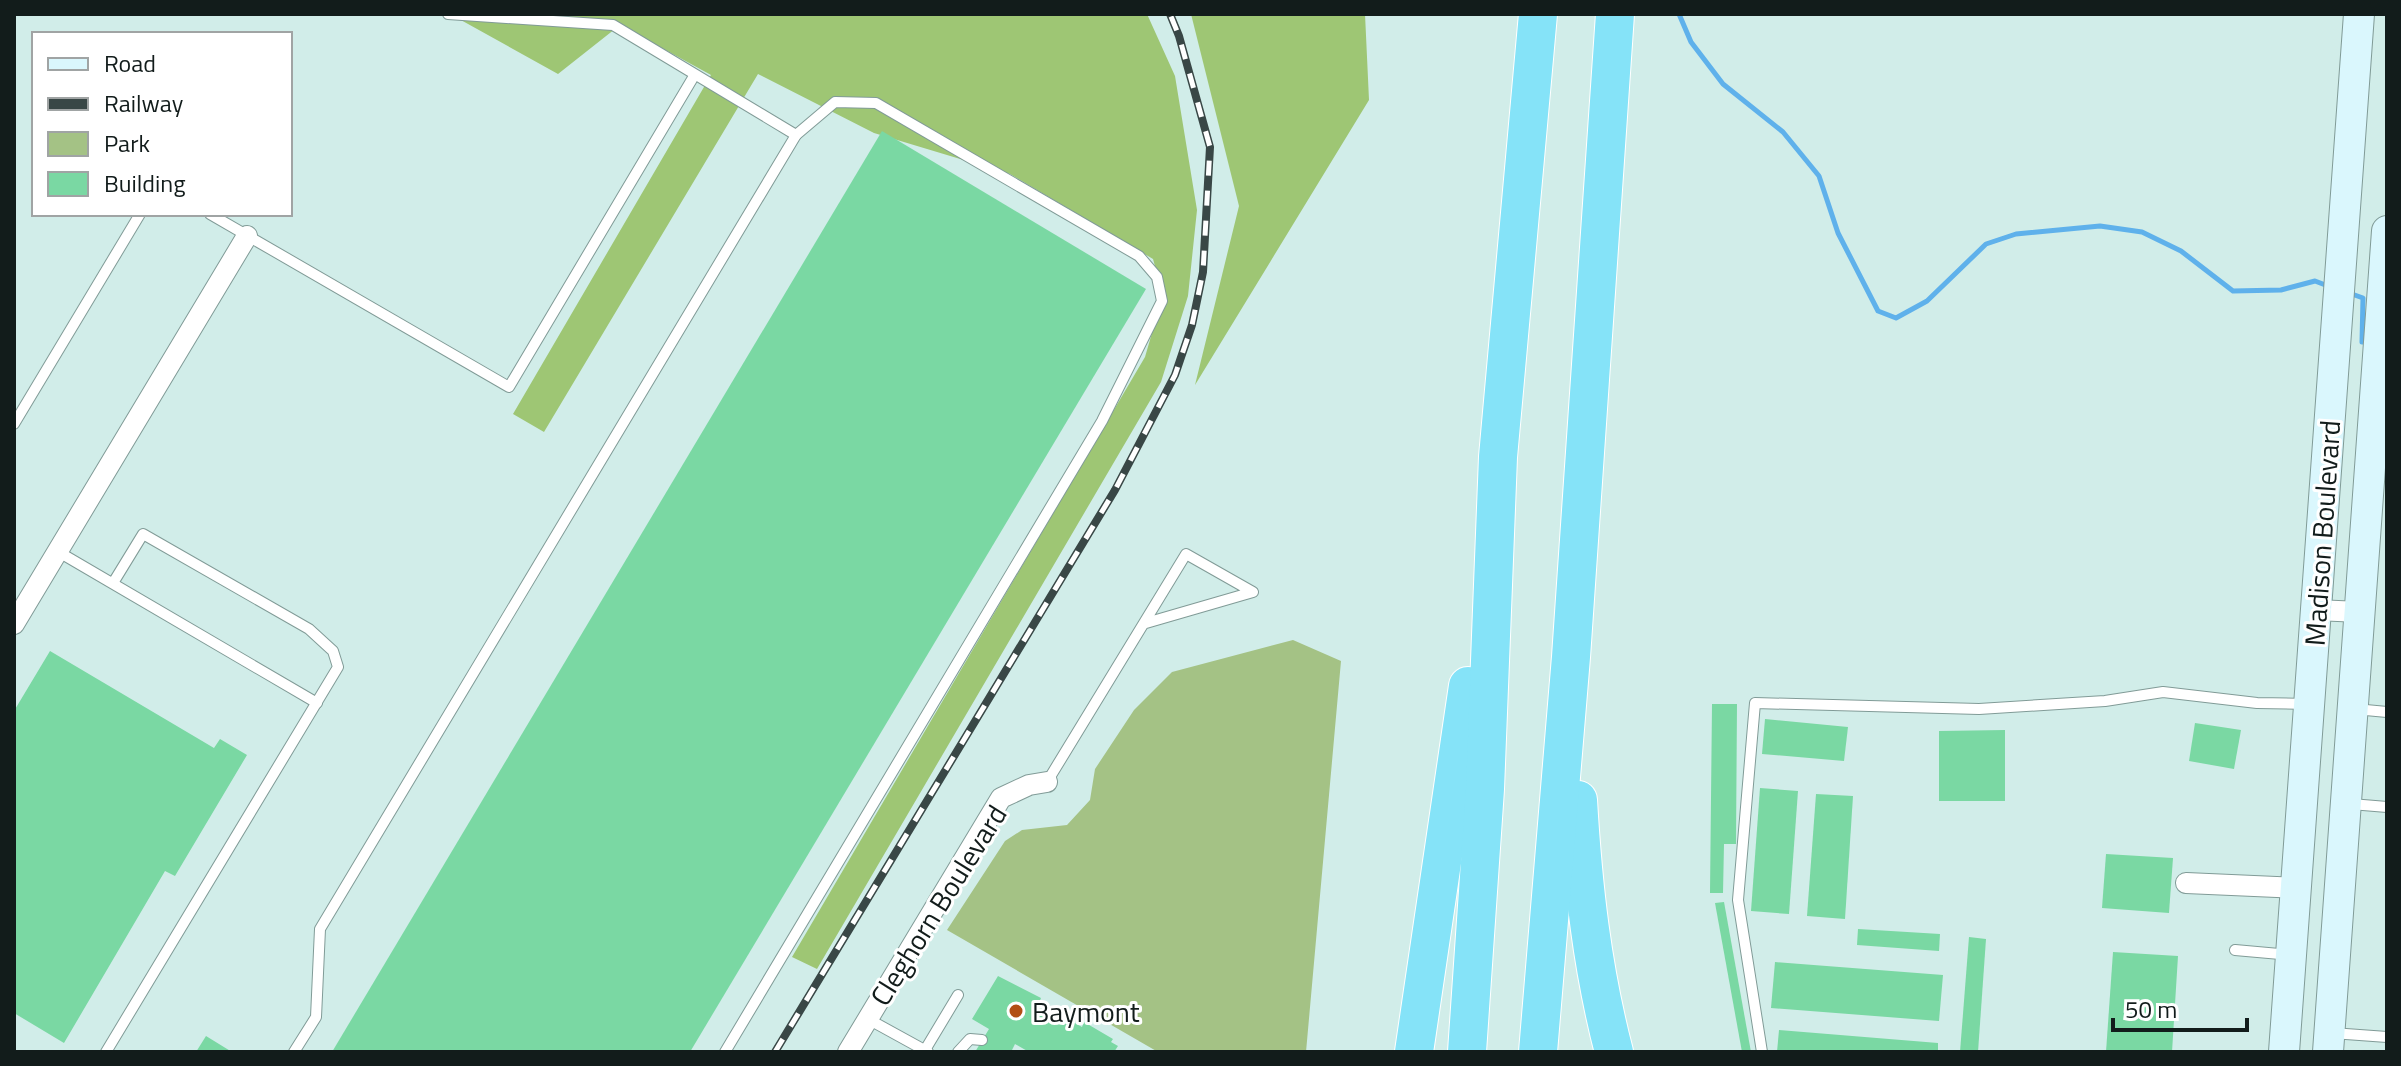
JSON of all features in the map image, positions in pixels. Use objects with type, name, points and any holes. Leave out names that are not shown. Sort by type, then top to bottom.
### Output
[{"type":"highway","points":[[1414,1052],[1429,970],[1498,457],[1538,14]]},
{"type":"highway","points":[[1538,1052],[1571,657],[1615,14]]},
{"type":"highway","points":[[1467,1052],[1486,774],[1498,457]]},
{"type":"highway","points":[[1571,657],[1584,899],[1601,1002],[1614,1052]]},
{"type":"main road","name":"Madison Boulevard","points":[[2284,1052],[2359,14]]},
{"type":"main road","name":"Madison Boulevard","points":[[2329,1042],[2353,709],[2373,613],[2374,418],[2387,231]]},
{"type":"main road","points":[[2303,802],[2345,804]]},
{"type":"street","points":[[14,624],[247,236]]},
{"type":"street","points":[[2316,610],[2373,613]]},
{"type":"street","name":"Cleghorn Boulevard","points":[[848,1052],[1001,798],[1012,791],[1047,782]]},
{"type":"street","points":[[2186,883],[2297,888]]},
{"type":"lane","points":[[448,14],[613,25],[796,135]]},
{"type":"lane","points":[[213,216],[509,387],[694,76]]},
{"type":"lane","points":[[294,1052],[316,1017],[320,929],[796,135],[835,102],[876,103],[1139,256],[1157,277],[1162,301],[1102,421],[725,1052]]},
{"type":"lane","points":[[14,424],[139,216]]},
{"type":"lane","points":[[106,1052],[338,667],[333,651],[309,629],[143,534],[113,583]]},
{"type":"lane","points":[[57,551],[317,703]]},
{"type":"lane","points":[[1047,782],[1186,554],[1253,592],[1146,623]]},
{"type":"lane","points":[[1762,1052],[1738,900],[1755,703],[1979,709],[2105,701],[2163,692],[2257,703],[2309,704]]},
{"type":"lane","points":[[2353,709],[2387,712]]},
{"type":"lane","points":[[2345,804],[2387,807]]},
{"type":"lane","points":[[2235,950],[2292,955]]},
{"type":"lane","points":[[868,1019],[926,1051],[958,995]]},
{"type":"lane","points":[[2329,1042],[2387,1037]]},
{"type":"lane","points":[[958,1052],[970,1039],[982,1040]]},
{"type":"green space","points":[[450,14],[1147,14],[1175,76],[1197,210],[1188,296],[1161,382],[817,969],[792,957],[1145,357],[1163,295],[1153,259],[1010,174],[874,133],[758,74],[544,432],[513,414],[711,75],[620,25],[558,74]]},
{"type":"green space","points":[[1191,14],[1365,14],[1369,100],[1195,385],[1239,206]]},
{"type":"green space","points":[[1293,640],[1341,661],[1306,1052],[1158,1052],[947,930],[1005,841],[1022,830],[1067,825],[1090,800],[1095,769],[1134,710],[1172,672]]},
{"type":"building","points":[[882,131],[1146,289],[690,1052],[332,1052]]},
{"type":"building","points":[[50,651],[214,748],[220,739],[247,755],[175,876],[165,871],[64,1043],[14,1013],[14,711]]},
{"type":"building","points":[[1712,704],[1737,704],[1736,844],[1724,844],[1723,893],[1710,893]]},
{"type":"building","points":[[1765,719],[1848,727],[1844,761],[1762,754]]},
{"type":"building","points":[[2195,723],[2241,730],[2234,769],[2189,761]]},
{"type":"building","points":[[2005,730],[2005,801],[1939,801],[1939,731]]},
{"type":"building","points":[[1760,788],[1798,791],[1789,914],[1751,911]]},
{"type":"building","points":[[1816,794],[1853,796],[1845,919],[1807,916]]},
{"type":"building","points":[[2106,854],[2173,858],[2169,913],[2102,908]]},
{"type":"building","points":[[1724,902],[1751,1052],[1742,1052],[1715,903]]},
{"type":"building","points":[[1858,929],[1940,934],[1939,951],[1857,945]]},
{"type":"building","points":[[1969,937],[1986,939],[1978,1052],[1960,1052]]},
{"type":"building","points":[[2113,952],[2178,956],[2172,1052],[2106,1052]]},
{"type":"building","points":[[1775,962],[1943,975],[1939,1021],[1771,1008]]},
{"type":"building","name":"Baymont","points":[[998,976],[1041,998],[1039,1003],[1082,1027],[1084,1022],[1113,1039],[1111,1042],[1118,1046],[1114,1052],[1029,1052],[1015,1044],[1011,1052],[975,1052],[989,1029],[972,1019]]},
{"type":"building","points":[[1779,1030],[1938,1043],[1938,1052],[1777,1052]]},
{"type":"building","points":[[206,1036],[232,1052],[196,1052]]},
{"type":"waterway","points":[[1679,14],[1691,42],[1723,84],[1783,132],[1819,176],[1838,233],[1878,311],[1896,318],[1927,301],[1986,244],[2016,234],[2100,226],[2142,232],[2181,251],[2233,291],[2281,290],[2315,281],[2328,286]]},
{"type":"waterway","points":[[2349,293],[2363,298],[2362,342],[2370,342]]},
{"type":"railway","points":[[775,1052],[1115,490],[1175,375],[1192,325],[1203,272],[1210,147],[1170,14]]},
{"type":"place","name":"Baymont","points":[[1016,1011]]}]
